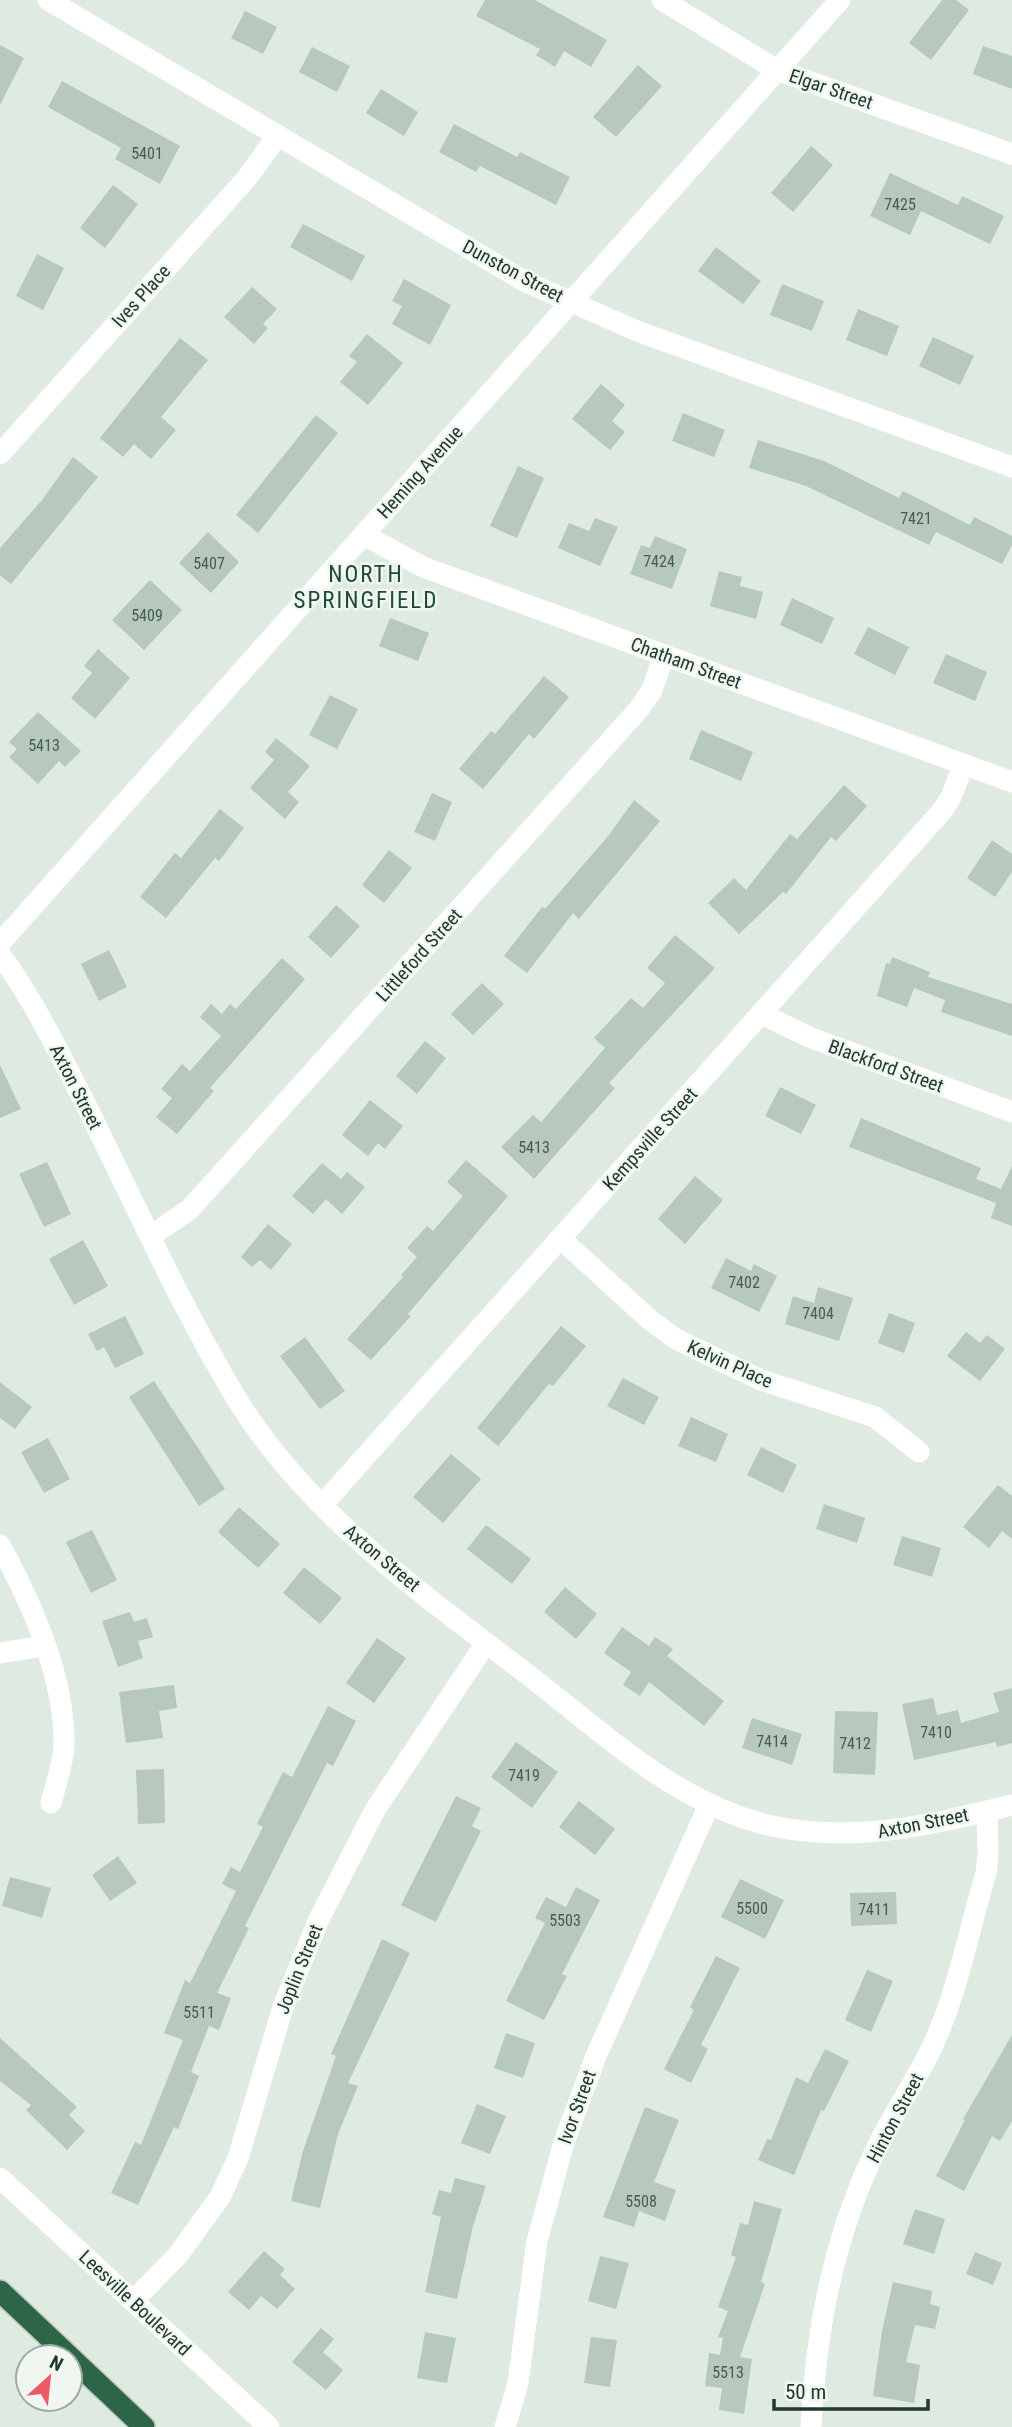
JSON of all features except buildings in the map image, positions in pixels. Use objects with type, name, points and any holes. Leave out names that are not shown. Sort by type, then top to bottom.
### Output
[{"type":"highway","points":[[0,2291],[55,2343]]},
{"type":"highway","points":[[84,2370],[144,2427]]},
{"type":"street","name":"Dunston Street","points":[[48,0],[526,282],[637,331],[1012,467]]},
{"type":"street","name":"Elgar Street","points":[[662,0],[777,70],[1012,154]]},
{"type":"street","name":"Heming Avenue","points":[[0,943],[840,0]]},
{"type":"street","name":"Ives Place","points":[[0,454],[247,178],[278,135]]},
{"type":"street","name":"Chatham Street","points":[[364,535],[423,567],[1012,782]]},
{"type":"street","name":"Littleford Street","points":[[151,1236],[190,1209],[209,1189],[639,709],[652,690],[664,655]]},
{"type":"street","name":"Kempsville Street","points":[[322,1505],[942,811],[951,797],[964,764]]},
{"type":"street","name":"Axton Street","points":[[0,954],[36,1007],[151,1236],[239,1401],[278,1457],[322,1505],[370,1551],[652,1771],[709,1805],[766,1824],[831,1834],[895,1831],[1012,1805]]},
{"type":"street","name":"Blackford Street","points":[[762,1014],[808,1037],[1012,1112]]},
{"type":"street","name":"Kelvin Place","points":[[561,1239],[650,1320],[676,1339],[761,1380],[875,1417],[919,1452]]},
{"type":"street","points":[[0,1545],[19,1581],[44,1646],[63,1718],[62,1764],[51,1803]]},
{"type":"street","name":"Joplin Street","points":[[133,2301],[178,2255],[220,2197],[238,2158],[283,2007],[324,1908],[375,1810],[486,1643]]},
{"type":"street","points":[[0,1653],[44,1646]]},
{"type":"street","name":"Ivor Street","points":[[505,2427],[518,2383],[537,2241],[564,2142],[596,2056],[709,1805]]},
{"type":"street","name":"Hinton Street","points":[[811,2427],[814,2369],[823,2308],[838,2245],[860,2184],[926,2061],[946,2010],[986,1872],[987,1811]]},
{"type":"street","name":"Leesville Boulevard","points":[[0,2178],[269,2427]]},
{"type":"district","name":"NORTH SPRINGFIELD","points":[[366,587]]}]
